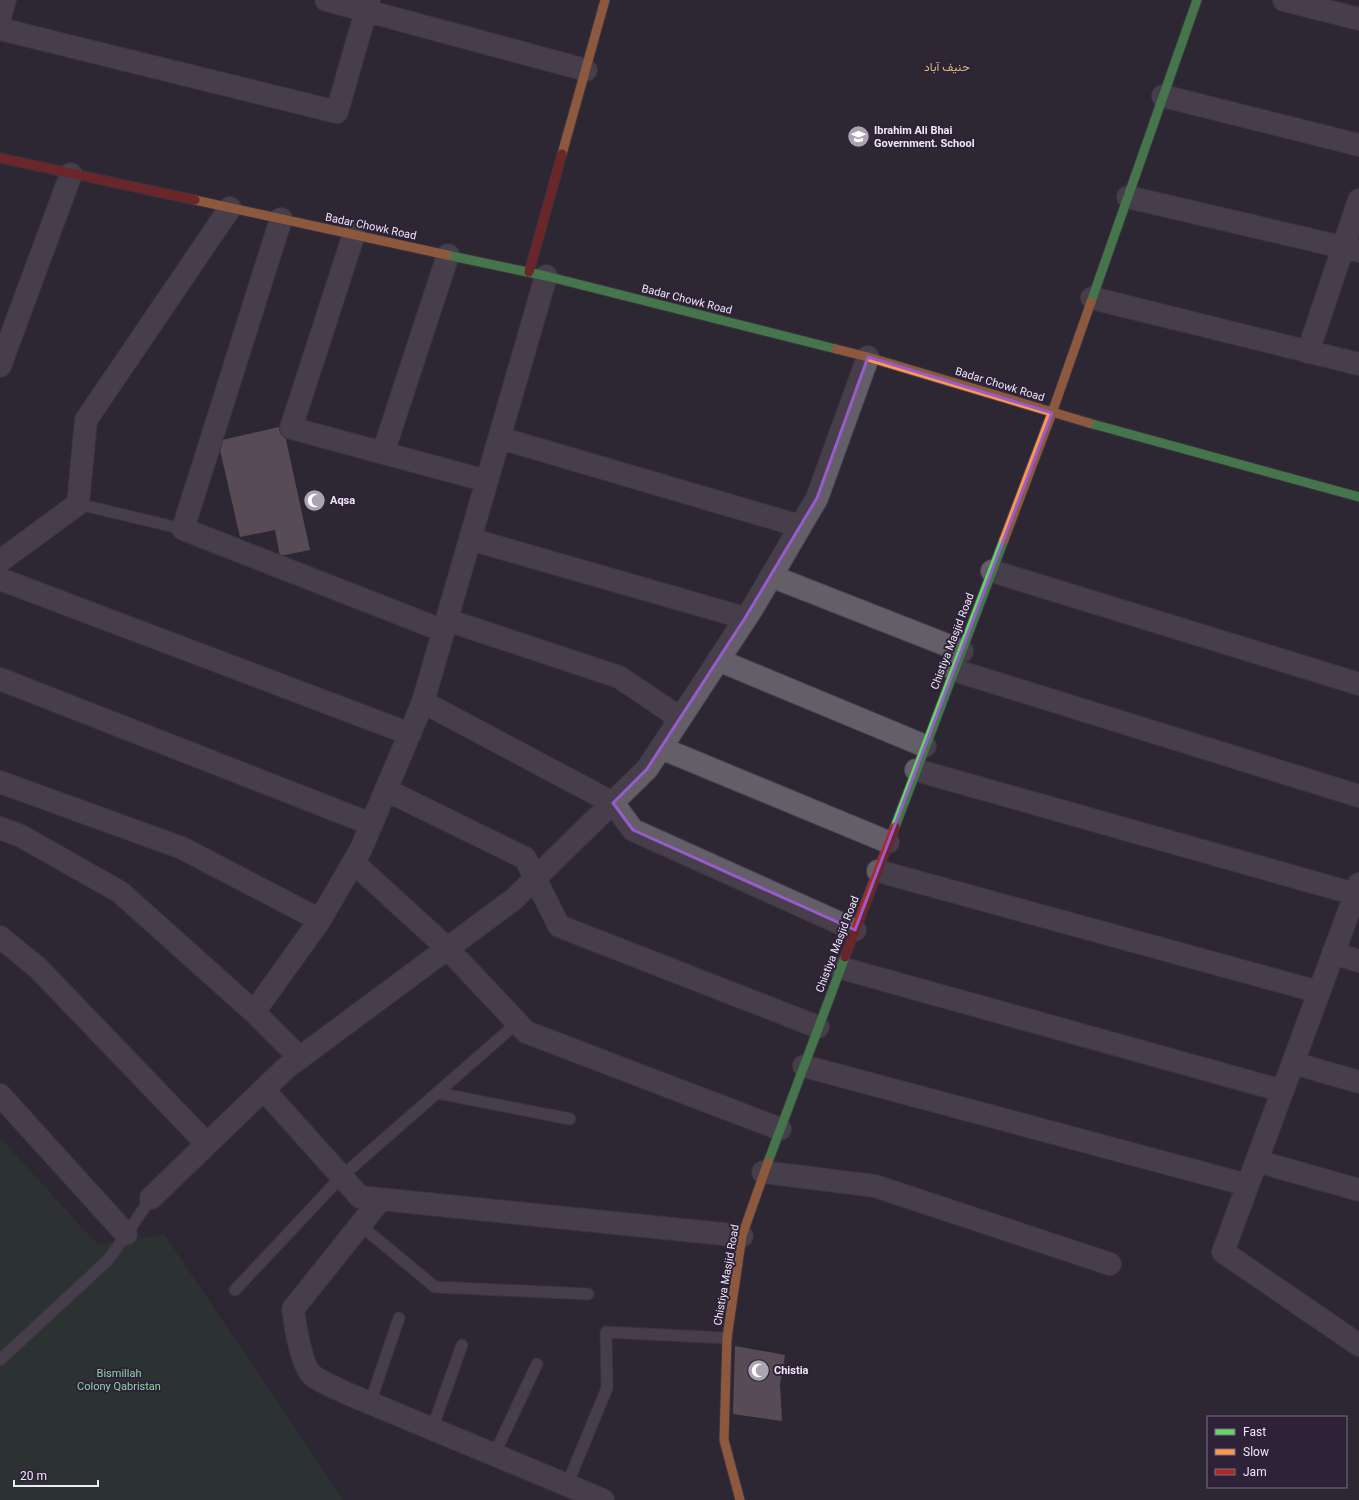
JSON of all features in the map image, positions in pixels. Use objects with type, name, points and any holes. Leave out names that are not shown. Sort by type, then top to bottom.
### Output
[{"type":"street","points":[[0,17],[5,0]]},
{"type":"street","points":[[326,0],[368,5],[586,70]]},
{"type":"street","points":[[254,1012],[320,920],[361,849],[424,702],[500,438],[586,70],[605,0]]},
{"type":"street","name":"Chistiya Masjid Road","points":[[740,1500],[724,1440],[727,1338],[742,1236],[763,1172],[1052,413],[1197,0]]},
{"type":"street","points":[[1284,0],[1359,19]]},
{"type":"street","points":[[0,29],[337,112],[368,5]]},
{"type":"street","points":[[1163,96],[1359,145]]},
{"type":"street","name":"Badar Chowk Road","points":[[0,158],[538,274],[868,357],[1052,413],[1359,497]]},
{"type":"street","points":[[0,366],[71,174]]},
{"type":"street","points":[[1128,197],[1351,249]]},
{"type":"street","points":[[1308,352],[1351,249],[1359,200]]},
{"type":"street","points":[[0,561],[78,504],[86,420],[230,208]]},
{"type":"street","points":[[281,218],[183,529],[446,626],[619,677],[680,718]]},
{"type":"street","points":[[354,234],[291,428],[487,481]]},
{"type":"street","points":[[383,453],[448,255]]},
{"type":"street","points":[[1092,298],[1359,364]]},
{"type":"street","points":[[151,1198],[286,1068],[514,899],[647,769],[745,618],[817,498],[868,357]]},
{"type":"street","points":[[500,438],[800,526]]},
{"type":"street","points":[[470,539],[745,618]]},
{"type":"street","points":[[992,571],[1359,684]]},
{"type":"street","points":[[771,576],[962,651]]},
{"type":"street","points":[[0,579],[410,734]]},
{"type":"street","points":[[718,660],[926,746]]},
{"type":"street","points":[[954,670],[1359,796]]},
{"type":"street","points":[[0,679],[371,824]]},
{"type":"street","points":[[424,702],[613,803],[633,830],[855,930]]},
{"type":"street","points":[[661,748],[888,842]]},
{"type":"street","points":[[916,770],[1357,889],[1224,1252],[1359,1345]]},
{"type":"street","points":[[0,782],[182,848],[320,920]]},
{"type":"street","points":[[386,790],[525,858],[560,926],[818,1027]]},
{"type":"street","points":[[0,828],[21,836],[120,892],[254,1012],[300,1058]]},
{"type":"street","points":[[353,862],[447,948],[526,1032],[780,1129]]},
{"type":"street","points":[[878,871],[1319,992]]},
{"type":"street","points":[[0,937],[38,968],[207,1144]]},
{"type":"street","points":[[1334,953],[1359,961]]},
{"type":"street","points":[[841,968],[1283,1091]]},
{"type":"street","points":[[1293,1063],[1359,1082]]},
{"type":"street","points":[[804,1066],[1248,1185]]},
{"type":"street","points":[[264,1090],[360,1197],[742,1236]]},
{"type":"street","points":[[0,1095],[126,1234]]},
{"type":"street","points":[[1257,1161],[1359,1190]]},
{"type":"street","points":[[763,1172],[875,1186],[1110,1264]]},
{"type":"street","points":[[381,1199],[293,1309],[297,1340],[312,1375],[346,1393],[603,1500]]},
{"type":"lane","points":[[78,504],[183,529]]},
{"type":"lane","points":[[235,1290],[342,1176],[517,1023]]},
{"type":"lane","points":[[437,1093],[570,1119]]},
{"type":"lane","points":[[0,1360],[109,1259],[151,1198]]},
{"type":"lane","points":[[360,1225],[435,1287],[588,1294]]},
{"type":"lane","points":[[370,1403],[399,1318]]},
{"type":"lane","points":[[567,1485],[607,1388],[606,1332],[727,1338]]},
{"type":"lane","points":[[432,1429],[462,1345]]},
{"type":"lane","points":[[494,1455],[537,1364]]},
{"type":"highlighted area","points":[[868,357],[1052,413],[855,930],[633,830],[613,803],[647,769],[745,618],[817,498]]},
{"type":"green space","name":"Bismillah Colony Qabristan","points":[[0,1138],[98,1245],[164,1234],[343,1500],[0,1500]]},
{"type":"building","points":[[283,426],[310,550],[280,556],[275,530],[240,537],[218,441]]},
{"type":"building","name":"Chistia","points":[[735,1346],[785,1355],[780,1384],[782,1421],[733,1414]]},
{"type":"traffic: fast","points":[[1091,302],[1197,0]]},
{"type":"traffic: fast","points":[[447,255],[546,276],[836,349]]},
{"type":"traffic: fast","points":[[1089,423],[1359,497]]},
{"type":"traffic: fast","points":[[895,827],[1004,540]]},
{"type":"traffic: fast","points":[[768,1162],[845,957]]},
{"type":"traffic: slow","points":[[562,154],[605,0]]},
{"type":"traffic: slow","points":[[195,200],[447,255]]},
{"type":"traffic: slow","points":[[1004,540],[1052,413],[1091,302]]},
{"type":"traffic: slow","points":[[836,349],[868,357],[1089,423]]},
{"type":"traffic: slow","points":[[740,1500],[724,1440],[727,1338],[742,1236],[768,1162]]},
{"type":"traffic: jam","points":[[529,272],[562,154]]},
{"type":"traffic: jam","points":[[0,158],[195,200]]},
{"type":"traffic: jam","points":[[845,957],[895,827]]},
{"type":"place","name":"Ibrahim Ali Bhai Government. School","points":[[858,136]]},
{"type":"place","name":"Aqsa","points":[[314,500]]},
{"type":"place","name":"Chistia","points":[[758,1370]]},
{"type":"district","name":"حنیف آباد","points":[[947,67]]}]
